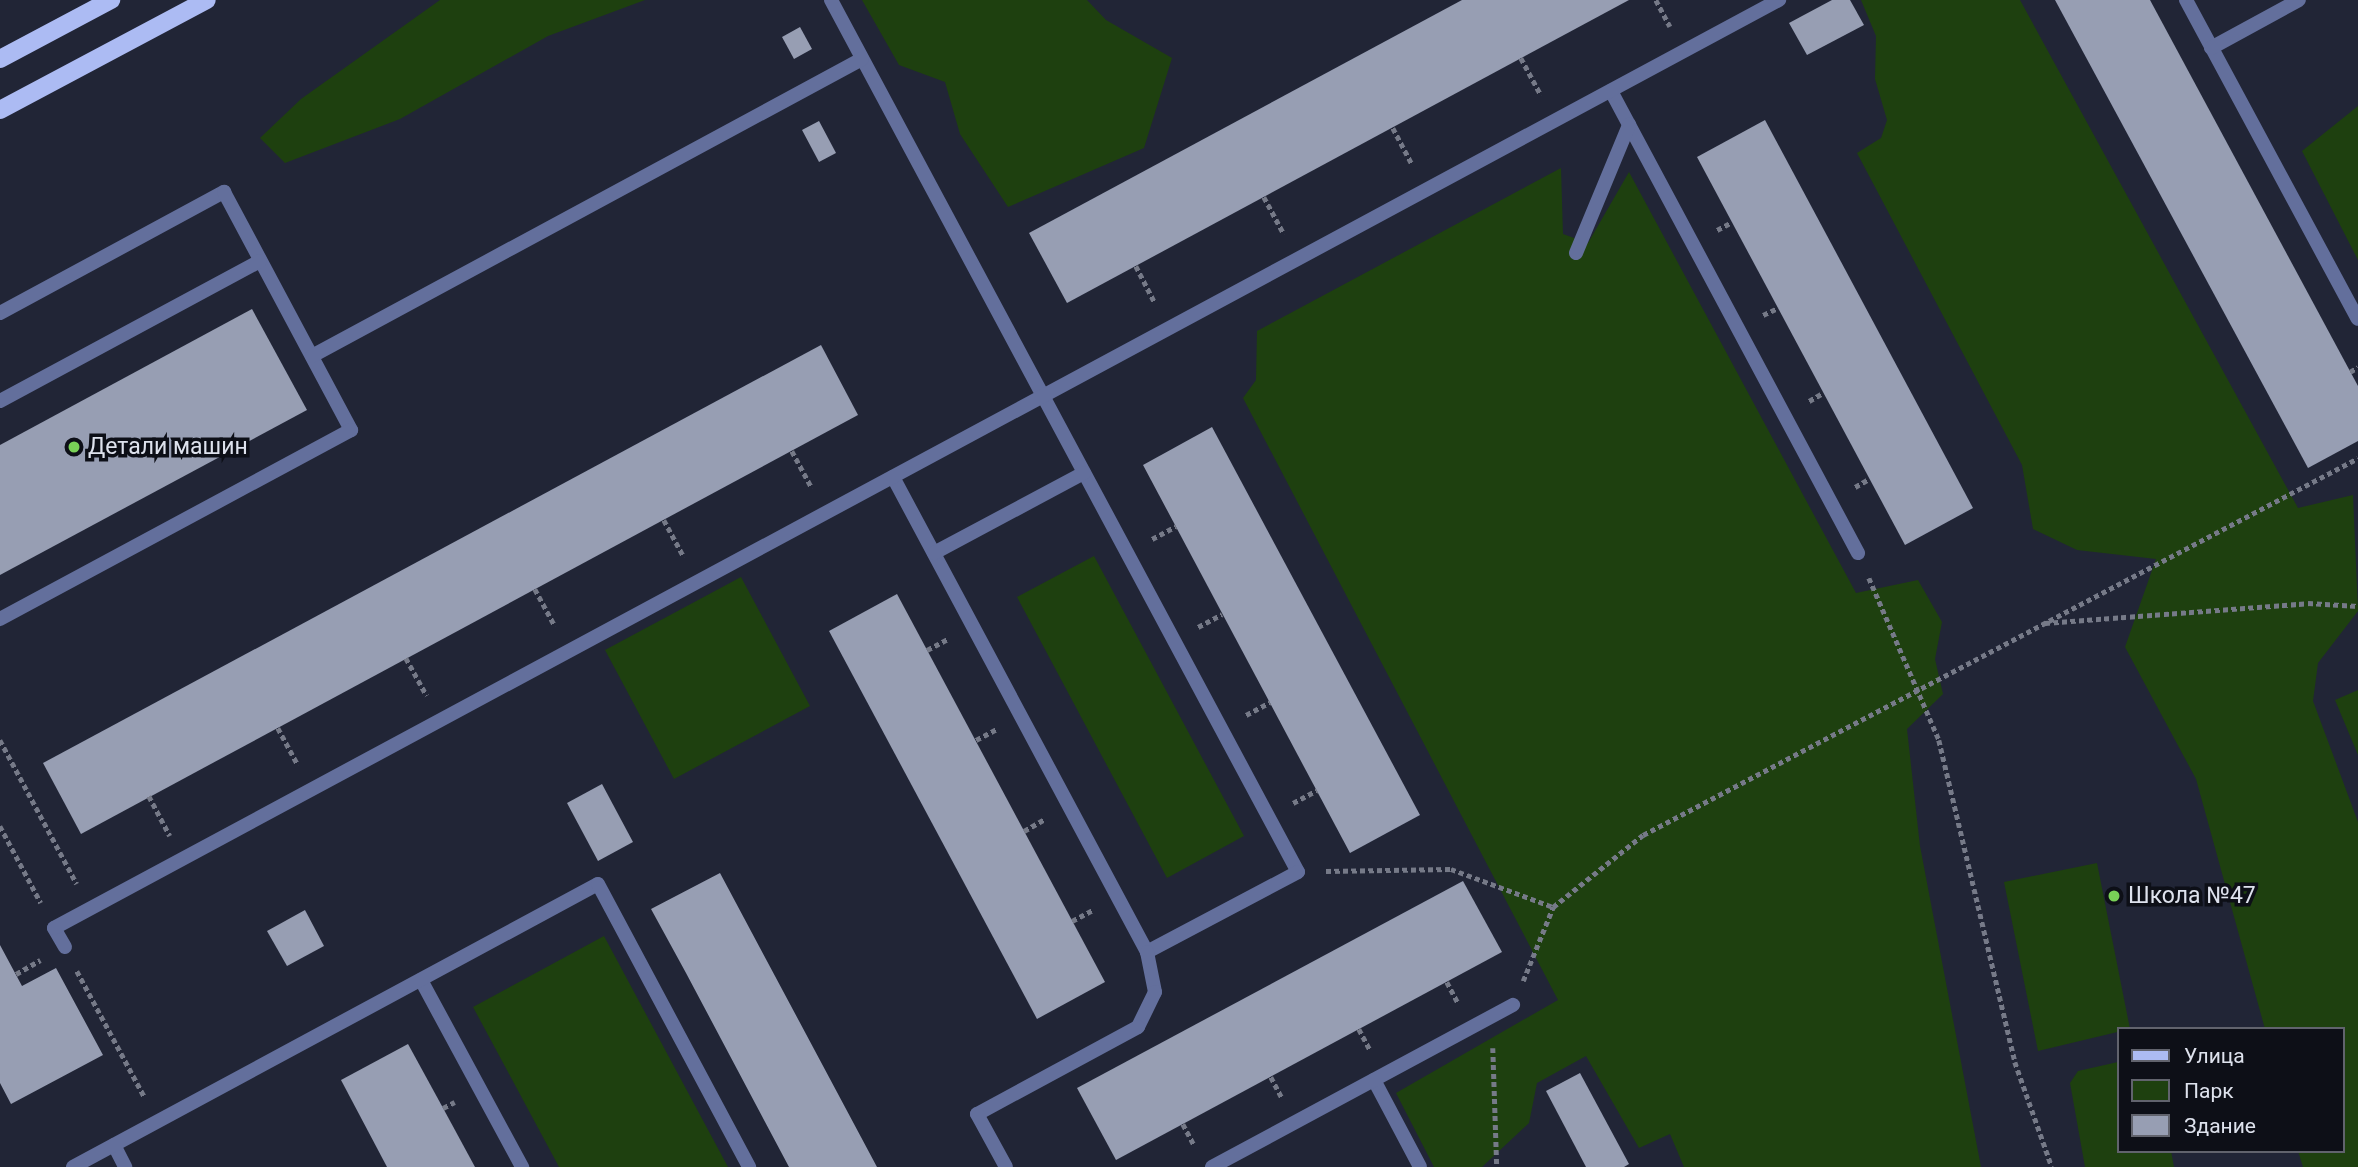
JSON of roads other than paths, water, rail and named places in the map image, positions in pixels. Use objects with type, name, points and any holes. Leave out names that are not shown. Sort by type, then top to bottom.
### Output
[{"type":"main road","points":[[0,59],[111,0]]},
{"type":"main road","points":[[0,110],[206,0]]},
{"type":"lane","points":[[831,0],[1298,872],[1147,952]]},
{"type":"lane","points":[[65,947],[54,928],[1779,0]]},
{"type":"lane","points":[[2186,0],[2358,319]]},
{"type":"lane","points":[[2211,48],[2299,0]]},
{"type":"lane","points":[[312,356],[862,59]]},
{"type":"lane","points":[[1611,91],[1857,552]]},
{"type":"lane","points":[[1576,253],[1629,125]]},
{"type":"lane","points":[[0,313],[224,192],[351,429],[0,619]]},
{"type":"lane","points":[[0,401],[260,261]]},
{"type":"lane","points":[[934,554],[1084,473]]},
{"type":"lane","points":[[893,477],[1147,952],[1156,992],[1138,1027],[977,1114],[1006,1167]]},
{"type":"lane","points":[[73,1167],[598,884],[749,1167]]},
{"type":"lane","points":[[421,980],[522,1167]]},
{"type":"lane","points":[[1212,1167],[1513,1005]]},
{"type":"lane","points":[[1374,1080],[1420,1167]]},
{"type":"lane","points":[[114,1145],[125,1167]]},
{"type":"place","name":"Детали машин","points":[[74,447]]},
{"type":"place","name":"Школа №47","points":[[2114,896]]}]
